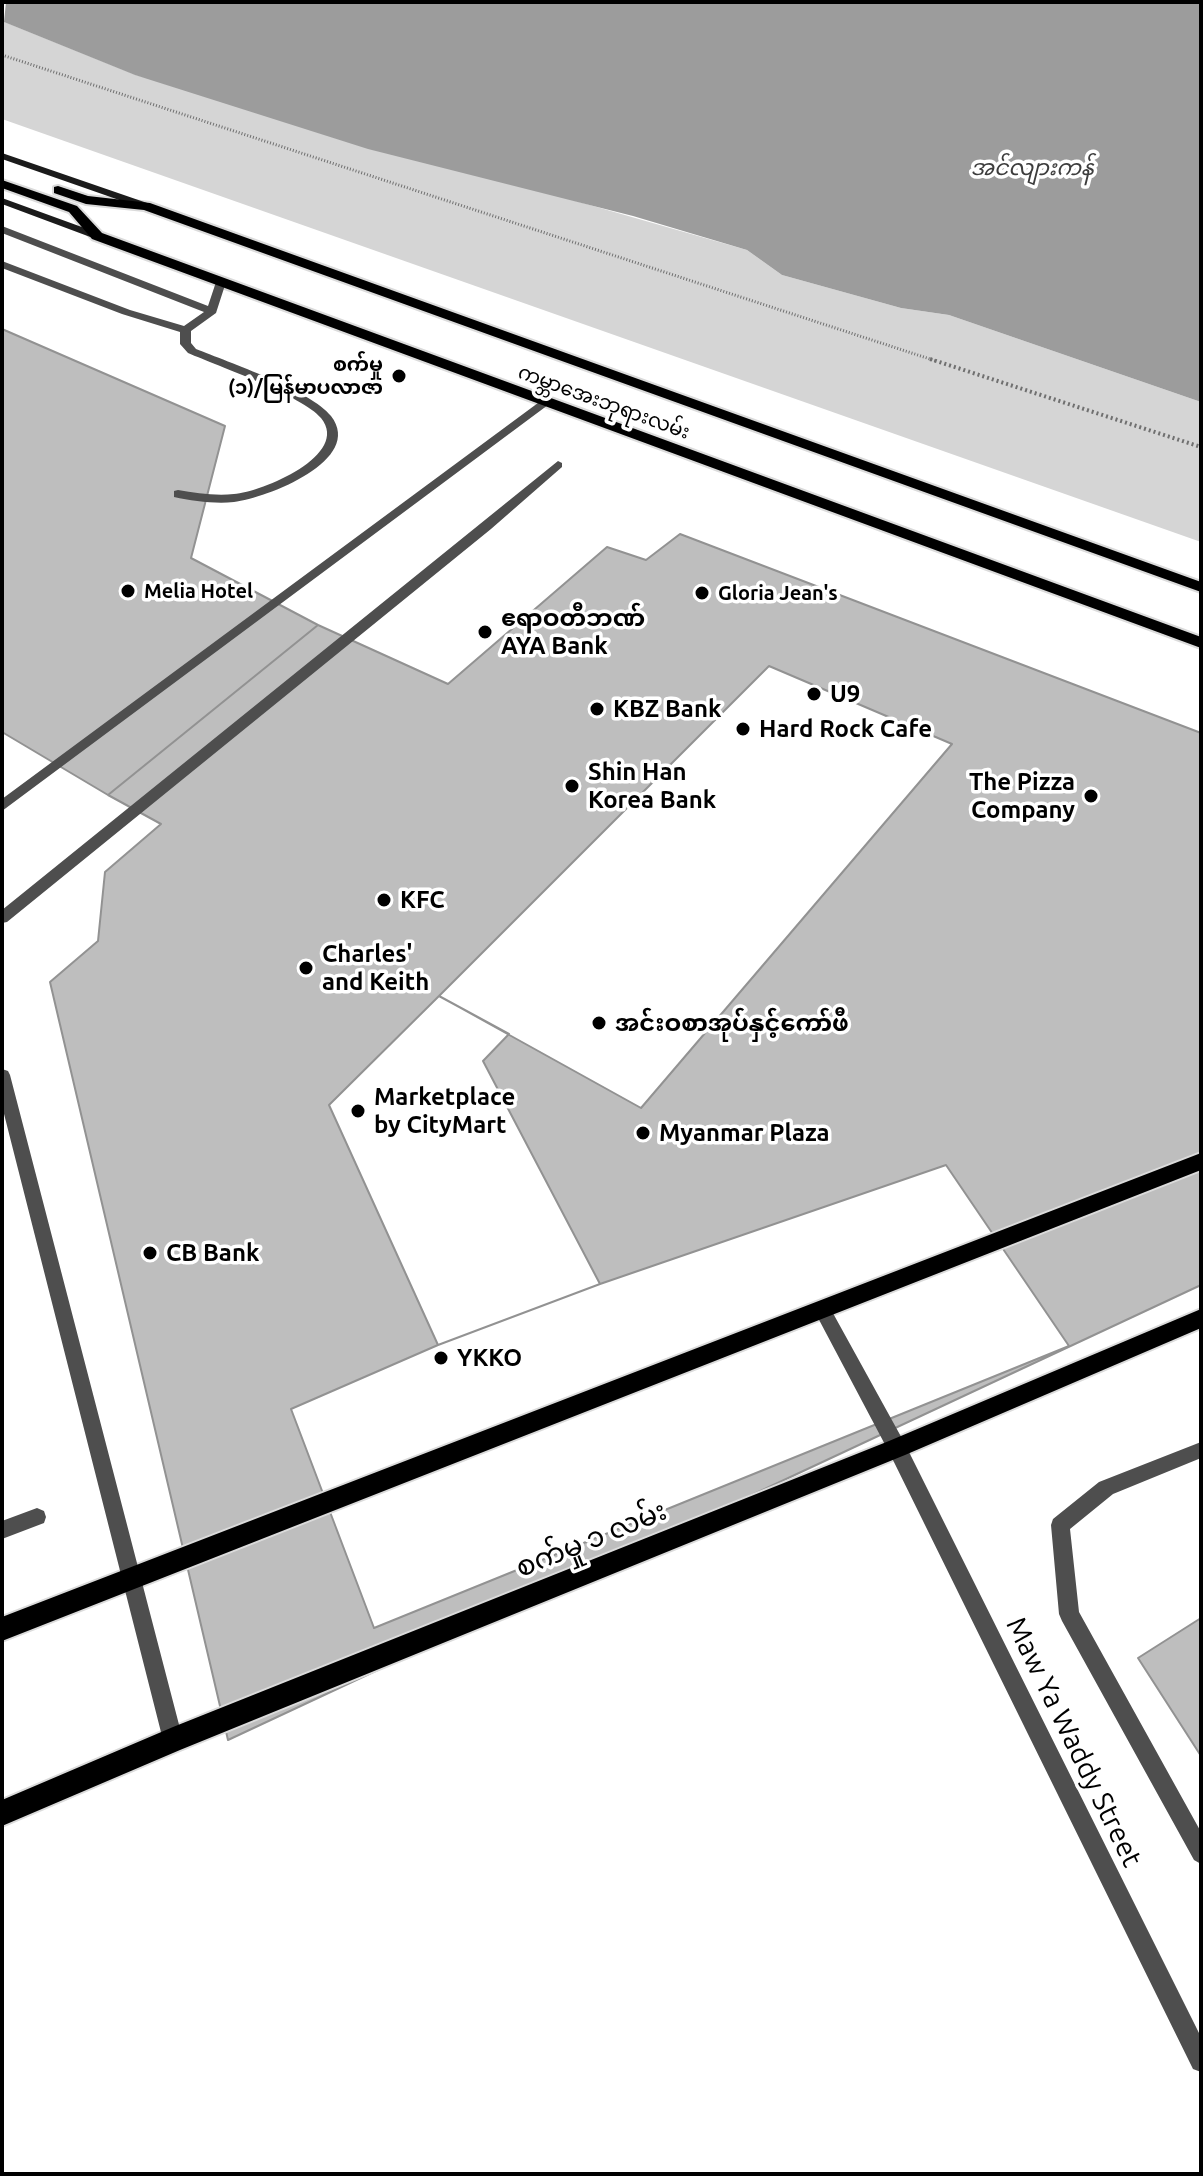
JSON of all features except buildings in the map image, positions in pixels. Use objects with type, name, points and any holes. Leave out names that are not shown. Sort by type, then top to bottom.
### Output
[{"type":"main road","points":[[2,156],[146,206]]},
{"type":"main road","name":"ကမ္ဘာအေးဘုရားလမ်း","points":[[2,171],[86,200],[146,206],[1201,587]]},
{"type":"main road","name":"ကမ္ဘာအေးဘုရားလမ်း","points":[[2,184],[73,209],[97,236],[602,427],[1201,643]]},
{"type":"main road","points":[[2,201],[97,236]]},
{"type":"main road","points":[[2,1629],[1201,1161]]},
{"type":"main road","name":"စက်မှု ၁ လမ်း","points":[[2,1813],[173,1740],[897,1448],[1201,1318]]},
{"type":"street","points":[[2,229],[212,311]]},
{"type":"street","points":[[2,264],[126,312],[186,330]]},
{"type":"street","points":[[178,494],[208,499],[237,498],[250,494],[307,470],[330,450],[334,442],[334,429],[313,403],[192,351],[185,344],[186,330],[212,311],[221,282]]},
{"type":"street","points":[[2,806],[545,403]]},
{"type":"street","points":[[2,918],[474,537],[558,465]]},
{"type":"street","points":[[2,1075],[173,1740]]},
{"type":"street","name":"Maw Ya Waddy Street","points":[[823,1311],[897,1448],[1201,2061]]},
{"type":"street","points":[[1201,1450],[1106,1488],[1060,1525],[1069,1614],[1201,1853]]},
{"type":"street","points":[[2,1530],[37,1517]]},
{"type":"path","points":[[2,55],[1201,447]]},
{"type":"shaded area","points":[[2,21],[136,75],[747,250],[782,275],[901,308],[949,315],[1201,402],[1201,542],[2,119]]},
{"type":"water","name":"အင်လျားကန်","points":[[6,2],[1201,2],[1201,402],[949,315],[901,308],[782,275],[747,250],[633,216],[368,149],[135,75],[4,22]]},
{"type":"place","name":"စက်မှု (၁)/မြန်မာပလာဇာ","points":[[399,376]]},
{"type":"place","name":"Melia Hotel","points":[[128,591]]},
{"type":"place","name":"Gloria Jean's","points":[[702,593]]},
{"type":"place","name":"ဧရာဝတီဘဏ် AYA Bank","points":[[485,632]]},
{"type":"place","name":"U9","points":[[814,694]]},
{"type":"place","name":"KBZ Bank","points":[[597,709]]},
{"type":"place","name":"Hard Rock Cafe","points":[[743,729]]},
{"type":"place","name":"Shin Han Korea Bank","points":[[572,786]]},
{"type":"place","name":"The Pizza Company","points":[[1091,796]]},
{"type":"place","name":"KFC","points":[[384,900]]},
{"type":"place","name":"Charles' and Keith","points":[[306,968]]},
{"type":"place","name":"အင်းဝစာအုပ်နှင့်ကော်ဖီ","points":[[599,1023]]},
{"type":"place","name":"Marketplace by CityMart","points":[[358,1111]]},
{"type":"place","name":"Myanmar Plaza","points":[[643,1133]]},
{"type":"place","name":"CB Bank","points":[[150,1253]]},
{"type":"place","name":"YKKO","points":[[441,1358]]}]
